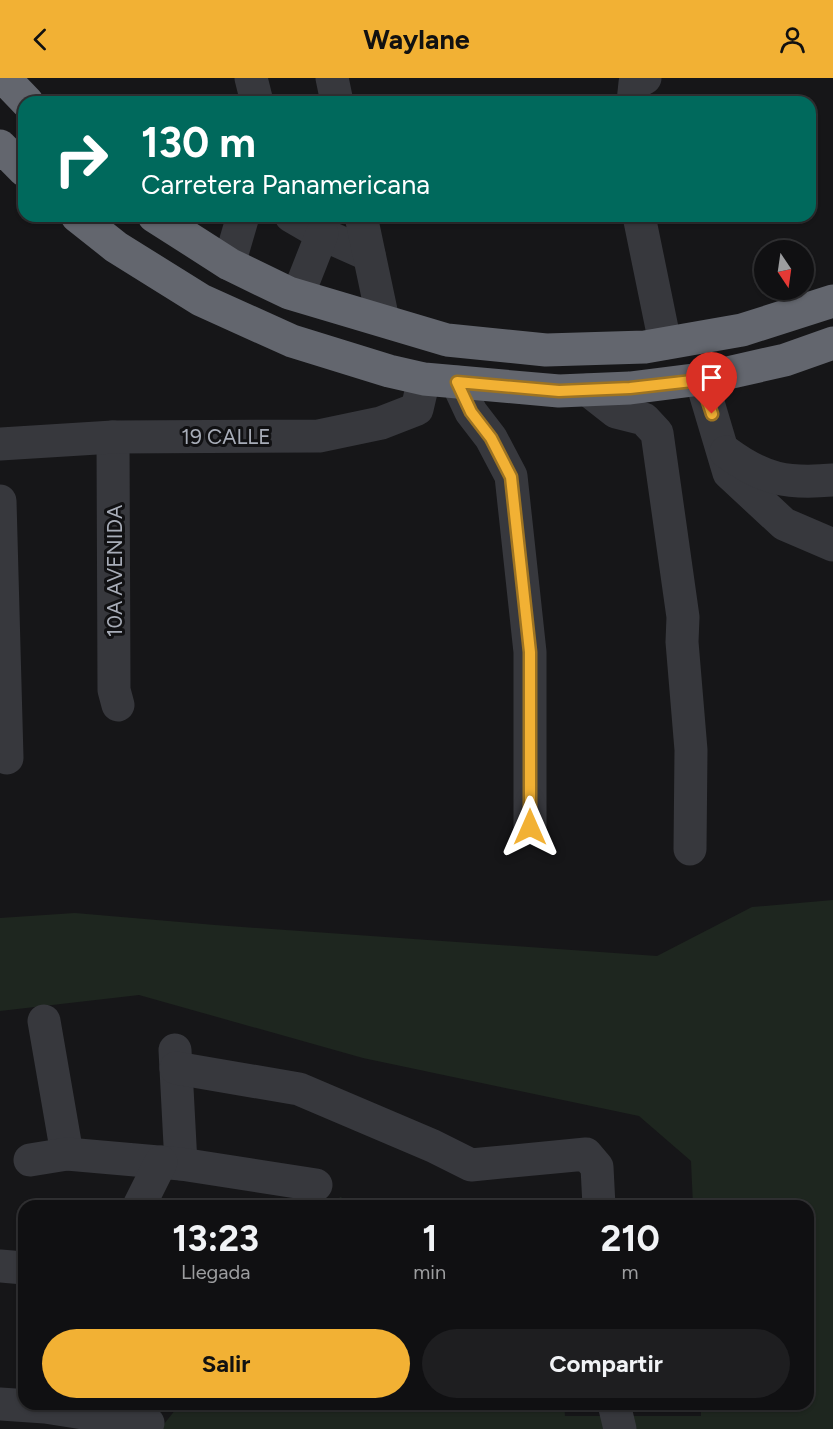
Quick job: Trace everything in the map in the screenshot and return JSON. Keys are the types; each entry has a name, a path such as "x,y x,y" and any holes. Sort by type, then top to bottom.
{"highway":[{"path":"4,78 21,96"},
{"path":"0,146 18,164"},
{"path":"85,222 116,247 201,300 292,341 424,379 559,391 630,388 701,380 785,360 833,343"},
{"path":"163,222 229,264 298,296 447,340 546,350 645,347 742,330 833,301"}],"street":[{"path":"251,78 256,96"},
{"path":"332,78 336,96"},
{"path":"634,96 635,84 645,78"},
{"path":"229,264 241,222"},
{"path":"301,222 369,255"},
{"path":"362,222 383,320"},
{"path":"640,222 665,343"},
{"path":"298,296 322,234"},
{"name":"19 CALLE","path":"0,444 113,437 319,436 381,423 417,409 424,379"},
{"path":"701,380 729,472 784,524 833,545"},
{"path":"457,382 471,412 491,438 511,477 530,652 530,827"},
{"path":"588,390 616,412 644,419 657,434 683,617 682,642 691,750 690,849"},
{"name":"10A AVENIDA","path":"113,437 114,690 118,705"},
{"path":"723,449 746,466 783,481 833,480"},
{"path":"0,501 7,758"},
{"path":"45,1021 67,1154"},
{"path":"143,1200 171,1163 176,1059 299,1089 433,1146 471,1165 586,1154 597,1167 599,1200"},
{"path":"30,1160 67,1154 171,1163 316,1185"},
{"path":"0,1266 18,1268"},
{"path":"0,1404 18,1408"},
{"path":"615,1410 620,1429"},
{"path":"43,1413 148,1423"}],"shaded area":[{"path":"833,900 833,1429 160,1429 175,1410 564,1410 565,1416 701,1416 701,1410 814,1410 814,1200 693,1200 691,1161 639,1116 363,1058 139,995 0,1011 0,918 75,913 657,956 752,907"}],"route":[{"path":"530,827 530,652 511,477 491,438 471,412 457,382 559,391 630,388 701,380 712,414"}]}
